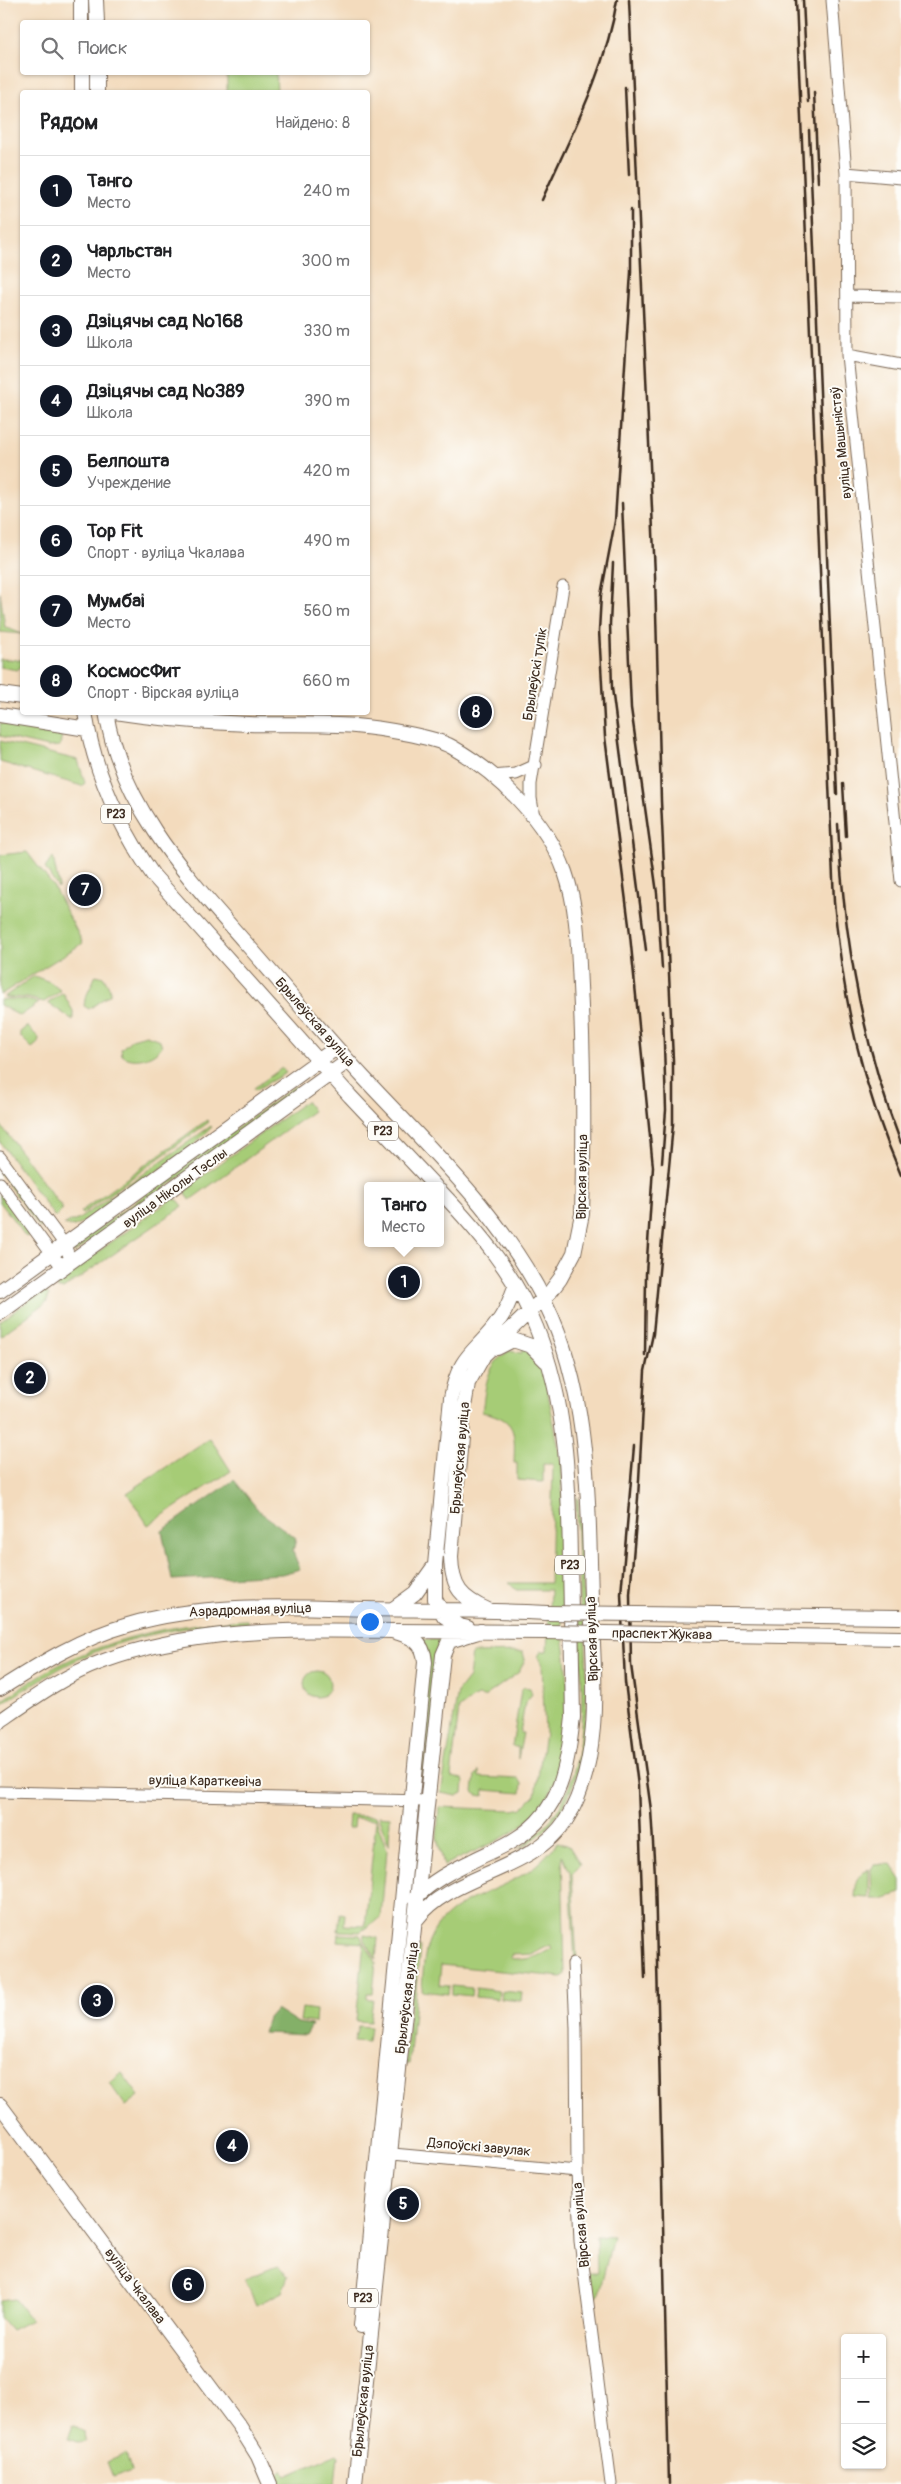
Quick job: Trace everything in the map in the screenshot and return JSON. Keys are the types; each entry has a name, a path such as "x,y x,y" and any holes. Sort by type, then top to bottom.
{"main road":[{"path":"81,0 81,20"},
{"path":"96,0 97,20"},
{"path":"82,75 82,90"},
{"path":"96,75 96,90"},
{"path":"0,694 20,697"},
{"path":"0,715 87,729"},
{"name":"Брылеўская вуліца","path":"85,715 87,729 106,790 131,842 164,890 315,1056 327,1079 344,1090 431,1182"},
{"name":"Брылеўская вуліца","path":"107,715 119,764 148,821 176,861 348,1062 492,1217 508,1238 543,1298 479,1362 468,1383 462,1413 451,1576 457,1588 474,1604 488,1610"},
{"name":"Вірская вуліца","path":"148,715 226,722 356,726 451,746 492,776 534,817 551,841 565,871 575,908 582,1029 583,1182 580,1231 565,1272 543,1298 572,1370 584,1455 594,1673 593,1727 588,1762 574,1805 565,1822 549,1838 514,1862 440,1898 426,1908 416,1920"},
{"path":"230,962 249,946"},
{"path":"315,1056 336,1048"},
{"name":"вуліца Ніколы Тэслы","path":"0,1291 301,1075 315,1056"},
{"name":"вуліца Ніколы Тэслы","path":"0,1313 327,1079 348,1062"},
{"name":"Р23","path":"444,1195 482,1238 515,1287 529,1312"},
{"name":"Брылеўская вуліца","path":"440,1610 435,1599 435,1565 451,1398 455,1379 468,1354 502,1317 515,1287"},
{"name":"Вірская вуліца","path":"400,1916 418,1895 438,1878 518,1838 543,1817 560,1788 569,1755 573,1718 568,1461 548,1364 536,1326 529,1312"},
{"path":"479,1362 500,1346 513,1340 531,1346 548,1364"},
{"path":"393,1609 415,1593 435,1565"},
{"name":"Аэрадромная вуліца","path":"0,1689 47,1659 86,1640 128,1625 170,1614 221,1609 488,1610"},
{"path":"440,1610 451,1621 481,1631"},
{"name":"праспект Жукава","path":"488,1610 547,1613 901,1617"},
{"name":"Аэрадромная вуліца","path":"0,1721 63,1680 100,1662 144,1648 185,1639 229,1634 294,1630 392,1631"},
{"name":"Брылеўская вуліца","path":"355,2484 383,2153 404,1865 424,1653 418,1642 409,1636 392,1631"},
{"name":"праспект Жукава","path":"392,1631 901,1638"},
{"name":"Брылеўская вуліца","path":"345,2484 383,2153 416,1920 437,1698 445,1646 453,1638 481,1631"},
{"path":"421,1864 429,1877 438,1878"},
{"path":"404,1865 418,1895 440,1898"},
{"name":"вуліца Чкалава","path":"0,2105 240,2427 267,2480"}],"street":[{"name":"вуліца Машыністаў","path":"832,0 846,173 847,355 899,842 901,881"},
{"path":"846,173 901,178"},
{"path":"847,296 901,297"},
{"path":"847,355 901,366"},
{"name":"Брылеўскі тупік","path":"534,817 531,791 563,587"},
{"path":"492,776 516,774 536,764"},
{"path":"0,1157 65,1245 69,1256 68,1264 58,1262 0,1183"},
{"name":"вуліца Караткевіча","path":"0,1792 427,1801"},
{"name":"Вірская вуліца","path":"573,1964 580,2241 611,2484"},
{"name":"Дэпоўскі завулак","path":"383,2153 577,2171"}],"green space":[{"path":"227,75 276,75 277,90 227,90"},
{"path":"0,593 5,627 20,634 0,632"},
{"path":"0,659 20,660 20,668 17,670 0,667"},
{"path":"0,723 57,730 62,733 60,746 48,747 0,736"},
{"path":"0,741 78,760 85,783 82,786 0,762"},
{"path":"27,852 53,886 83,943 0,995 0,855"},
{"path":"53,857 59,887 58,888 45,868"},
{"path":"96,975 104,977 110,989 110,994 89,1009 84,1006 85,999"},
{"path":"34,976 50,982 61,991 44,1002 28,998 4,997"},
{"path":"63,993 73,1011 73,1020 48,1003"},
{"path":"0,1000 28,1000 39,1003 20,1016 0,1005"},
{"path":"26,1027 39,1038 38,1043 32,1048 20,1036 20,1032"},
{"path":"146,1035 160,1040 162,1046 154,1054 138,1059 127,1058 122,1055 121,1049 132,1039"},
{"path":"282,1068 286,1073 255,1090 254,1088"},
{"path":"295,1086 299,1092 74,1253 73,1247"},
{"path":"306,1101 313,1111 190,1200 186,1193 189,1186"},
{"path":"207,1120 209,1122 82,1214 80,1212"},
{"path":"0,1124 62,1208 61,1212 55,1217 0,1142"},
{"path":"211,1126 192,1147 81,1224 74,1227 64,1225 70,1221 76,1221"},
{"path":"0,1161 45,1224 40,1228 0,1173"},
{"path":"0,1194 28,1233 28,1236 26,1237 0,1202"},
{"path":"172,1199 178,1200 183,1206 63,1289 58,1289 54,1283"},
{"path":"44,1289 49,1295 47,1302 0,1336 0,1322"},
{"path":"523,1347 542,1363 562,1465 562,1630 567,1675 567,1727 563,1753 556,1777 546,1799 533,1816 502,1838 444,1865 437,1838 439,1807 513,1810 522,1808 535,1795 545,1734 542,1665 538,1657 541,1651 547,1651 550,1590 516,1590 509,1583 550,1583 553,1464 543,1464 543,1482 517,1480 517,1463 514,1463 514,1435 512,1428 502,1419 482,1412 488,1377 495,1363 509,1351 522,1353"},
{"path":"210,1438 231,1471 148,1525 127,1493"},
{"path":"234,1480 260,1512 296,1538 293,1552 300,1569 282,1574 172,1580 162,1531"},
{"path":"576,1498 578,1498 585,1609 587,1673 585,1731 580,1760 572,1787 560,1812 542,1833 518,1849 536,1835 556,1813 569,1786 576,1764 582,1698"},
{"path":"247,1620 248,1623 174,1630 127,1641 81,1658 59,1669 0,1705 0,1702 51,1669 81,1655 127,1638 198,1624"},
{"path":"447,1639 423,1784 419,1783 418,1640"},
{"path":"523,1652 525,1660 519,1672 484,1697 477,1696 459,1708 451,1777 463,1779 463,1793 457,1796 441,1793 458,1691 469,1677 472,1653"},
{"path":"317,1671 326,1675 330,1684 326,1693 317,1697 308,1693 304,1684 308,1675"},
{"path":"524,1687 530,1688 532,1694 525,1703 520,1733 523,1733 518,1759 518,1747 512,1747 521,1690"},
{"path":"479,1771 479,1777 518,1779 522,1783 521,1793 484,1790 483,1796 477,1795 473,1792 475,1776"},
{"path":"349,1815 375,1816 387,1850 381,1917 360,1932 338,1931 340,1913 345,1914 344,1925 365,1926 376,1820 354,1818 353,1828 348,1828"},
{"path":"378,1816 390,1817 389,1845"},
{"path":"558,1842 569,1846 580,1864 572,1874 577,1963 575,1963 570,1872 562,1855 565,1975 561,1977 441,1965 439,1985 449,1986 448,1994 422,1991 427,1947 436,1927 446,1916 472,1899 527,1872 540,1862","holes":["550,1945 552,1948 532,1957 522,1959 510,1958 511,1955 533,1954"]},
{"path":"891,1864 901,1880 901,1893 882,1899 872,1899 871,1869 874,1865"},
{"path":"869,1869 869,1898 855,1897 856,1884 859,1877"},
{"path":"338,1934 360,1935 376,1962 373,1993 367,1993 367,1999 373,1999 370,2022 356,2021 364,1943 337,1941"},
{"path":"364,1935 378,1938 376,1959 364,1938"},
{"path":"416,1946 420,1947 409,2064 405,2064"},
{"path":"452,1986 472,1988 471,1996 452,1994"},
{"path":"476,1988 499,1991 498,1999 475,1997"},
{"path":"502,1991 522,1993 521,2001 501,1999"},
{"path":"302,2008 316,2010 315,2023 300,2021"},
{"path":"276,2009 298,2023 312,2025 306,2035 263,2033 268,2018"},
{"path":"358,2026 370,2027 368,2042 354,2041"},
{"path":"122,2073 139,2096 126,2106 109,2083"},
{"path":"596,2236 613,2237 599,2294 594,2298 591,2296 587,2273 597,2273"},
{"path":"277,2266 288,2276 282,2292 256,2305 245,2279"},
{"path":"15,2299 31,2320 11,2330 0,2317 0,2301"},
{"path":"73,2425 84,2431 85,2441 77,2442 68,2439"},
{"path":"126,2454 132,2471 113,2477 107,2462"},
{"path":"336,2454 338,2456 335,2484 277,2484 277,2476 283,2470 286,2476"}],"railway":[{"path":"542,200 576,127 596,77 605,52 617,0"},
{"path":"629,0 655,575 661,801 673,1060 673,1125 653,1334 645,1371 638,1498 630,1594 631,1665 651,1810 655,1875 669,2484"},
{"path":"796,0 834,902 843,974 856,1042 875,1107 901,1175"},
{"path":"803,0 808,102"},
{"path":"625,87 629,175"},
{"path":"814,92 818,182"},
{"path":"809,130 837,794"},
{"path":"631,210 631,272 615,521 601,595 599,631 605,737 629,925 653,1167 646,1274 645,1355"},
{"path":"622,503 631,708 657,893 662,968"},
{"path":"613,563 610,624 612,688 646,950"},
{"path":"843,784 846,836"},
{"path":"838,824 844,906 856,986 875,1065 901,1143"},
{"path":"662,1163 666,1110 663,1011"},
{"path":"634,1446 621,1594 625,1682 638,1786 645,1978"}],"place":[{"name":"КосмосФит","path":"476,712"},
{"name":"Мумбаі","path":"85,890"},
{"name":"Танго","path":"404,1282"},
{"name":"Чарльстан","path":"30,1378"},
{"name":"Дзіцячы сад №168","path":"97,2001"},
{"name":"Дзіцячы сад №389","path":"232,2146"},
{"name":"Белпошта","path":"403,2204"},
{"name":"Top Fit","path":"188,2285"}]}
